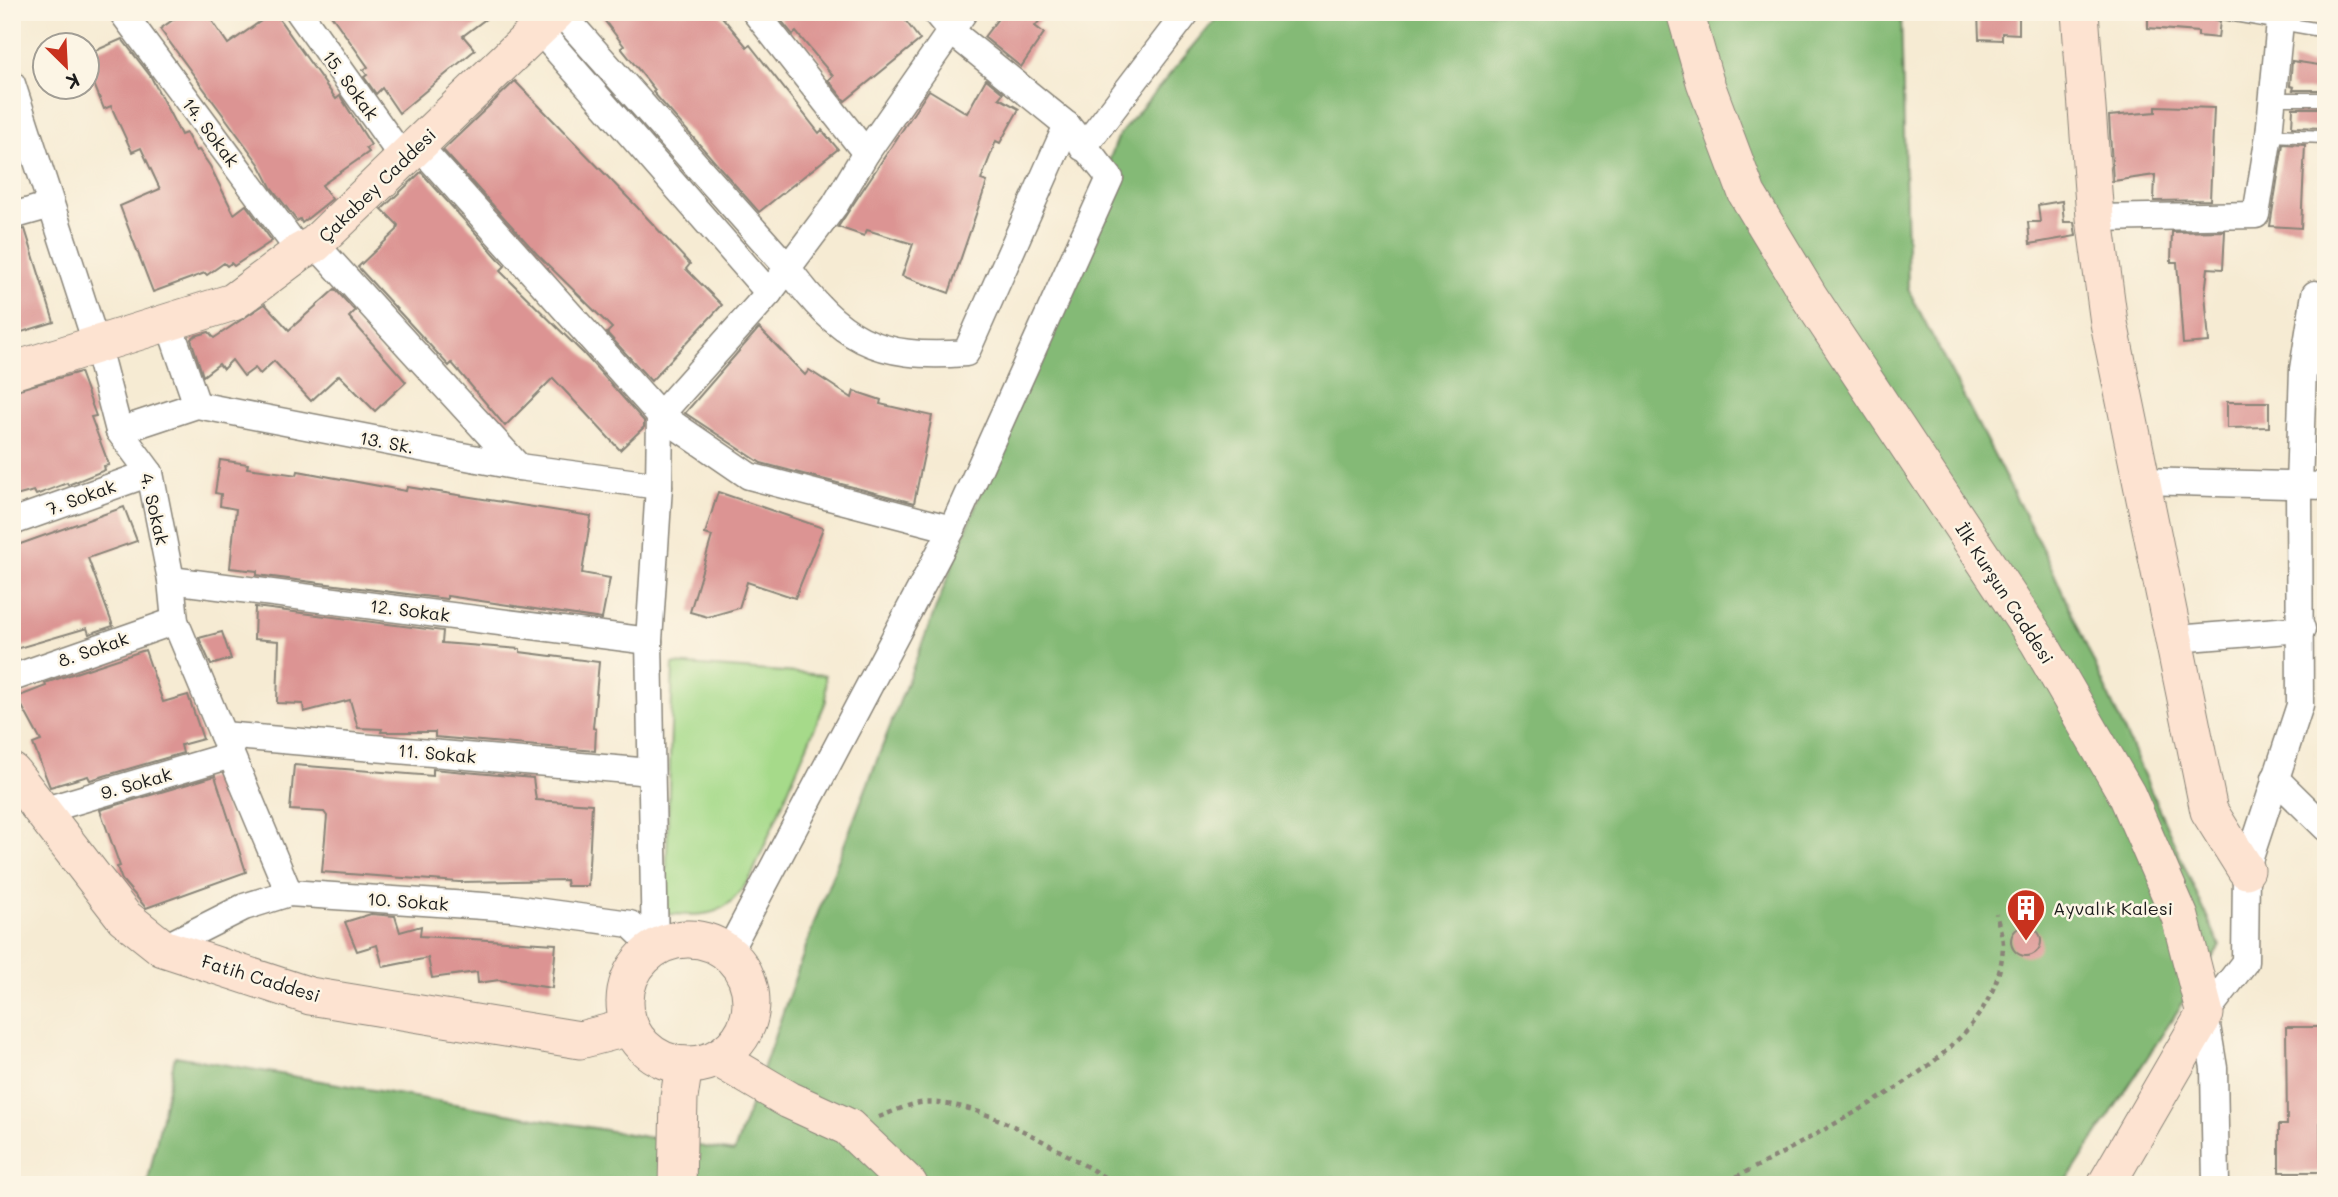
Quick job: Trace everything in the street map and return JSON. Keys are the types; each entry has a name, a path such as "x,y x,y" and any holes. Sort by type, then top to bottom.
{"street":[{"name":"14. Sokak","path":"122,12 308,248 519,467"},
{"name":"15. Sokak","path":"299,12 410,152 660,415 749,476 951,530"},
{"path":"755,12 866,153"},
{"path":"1083,148 1187,12"},
{"name":"İlk Kurşun Caddesi","path":"1685,12 1704,82 1748,194 1810,298 2038,641 2127,795 2180,917 2205,1014"},
{"path":"2080,12 2095,218 2109,323 2176,639 2183,692 2209,811 2246,870"},
{"name":"Çakabey Caddesi","path":"12,371 233,302 308,248 552,18"},
{"path":"552,18 787,267 817,307 862,342 926,356 966,353 1067,125"},
{"path":"552,18 769,293"},
{"path":"655,948 649,641 659,486 660,415 769,293 835,205 950,18 1067,125 1110,178 951,530 728,953"},
{"path":"2095,218 2256,215 2269,135 2280,19"},
{"name":"4. Sokak","path":"12,84 96,343 118,431 150,473 171,580 175,621 289,893"},
{"path":"12,216 51,205"},
{"path":"2106,1185 2205,1014 2245,962 2246,870 2300,705 2302,629 2299,485 2314,370 2320,295"},
{"path":"169,321 197,405"},
{"name":"13. Sk.","path":"118,431 197,405 519,467 659,486"},
{"name":"7. Sokak","path":"12,522 150,473"},
{"path":"2142,481 2326,486"},
{"name":"12. Sokak","path":"171,580 649,641"},
{"name":"8. Sokak","path":"12,678 175,621"},
{"path":"2176,639 2302,629"},
{"name":"11. Sokak","path":"227,745 651,772"},
{"name":"9. Sokak","path":"41,811 227,745"},
{"name":"Fatih Caddesi","path":"12,772 124,917 163,948 310,996 580,1040 630,1027"},
{"path":"2275,779 2326,828"},
{"name":"10. Sokak","path":"163,948 244,907 289,893 513,908 630,924 655,948"},
{"path":"692,939 712,943 728,953 742,968 750,988 751,1008 746,1028 734,1045 701,1061 667,1062 652,1054 630,1027 625,1010 631,975 655,948 673,941 692,939"},
{"path":"2205,1014 2214,1068 2216,1185"},
{"path":"701,1061 848,1126 909,1185"},
{"path":"677,1185 679,1098 701,1061"}],"lane":[{"path":"2217,12 2280,19 2326,31"},
{"path":"2273,99 2326,99"},
{"path":"2269,135 2326,137"}],"path":[{"path":"1718,1185 1788,1151 1884,1098 1949,1052 1972,1022 1997,980 2003,943 1996,914"},
{"path":"848,1126 920,1103 975,1109 1024,1132 1118,1185"},
{"path":"1278,1185 1329,1180 1364,1185"}],"green space":[{"path":"1222,12 1901,12 1908,289 2049,562 2220,946 2064,1185 147,1185 175,1056 734,1152 817,915 1119,135"},
{"path":"673,664 825,675 826,701 752,875 734,899 706,914 665,914"}],"building":[{"path":"184,12 206,12 228,44 274,12 336,99 340,96 371,145 366,148 369,152 322,185 332,199 302,223 300,219 297,221 271,187 259,164 160,29"},
{"path":"329,12 495,12 463,36 475,50 399,113 382,88 376,94 364,77 367,75 363,70 368,67"},
{"path":"598,12 718,12 747,47 750,45 819,133 822,130 838,149 759,212 653,92 655,90 621,48 624,46"},
{"path":"781,12 899,12 920,40 845,101 828,80 833,76 796,32 793,35 780,19 784,16"},
{"path":"1003,12 1047,12 1035,26 1044,33 1021,67 984,37"},
{"path":"1978,12 2019,12 2019,34 2002,33 2002,40 1979,39"},
{"path":"2148,12 2208,12 2212,19 2220,21 2218,38 2198,36 2198,32 2148,28"},
{"path":"122,39 151,77 181,135 186,133 196,151 199,150 210,166 234,214 246,205 272,241 234,266 224,263 207,275 205,273 153,292 120,206 160,189 141,148 132,152 111,106 104,109 101,102 102,48"},
{"path":"2292,61 2326,66 2326,90 2293,90 2294,87 2290,86"},
{"path":"986,79 1003,93 999,98 1019,109 1000,143 996,141 981,180 987,182 949,293 902,276 913,244 867,230 864,236 838,227 929,90 967,113"},
{"path":"515,81 690,264 686,269 722,305 651,381 607,333 612,328 537,254 443,150"},
{"path":"2156,106 2214,108 2210,200 2154,201 2155,175 2113,181 2109,116 2156,112"},
{"path":"2293,108 2326,108 2326,128 2292,127"},
{"path":"2283,144 2305,145 2301,228 2270,226"},
{"path":"421,172 505,266 500,271 584,354 644,421 644,427 620,450 553,378 505,426 452,363 449,366 358,267 397,230 398,225 382,209"},
{"path":"2062,201 2064,222 2074,222 2076,236 2030,244 2028,222 2040,222 2038,205"},
{"path":"25,229 54,322 12,335 12,231"},
{"path":"2225,231 2223,269 2208,268 2205,293 2209,342 2183,344 2177,262 2171,262 2172,232"},
{"path":"335,289 355,311 349,317 406,382 375,411 339,375 311,401 274,361 260,374 255,368 244,376 232,360 223,369 219,364 203,376 191,339 195,336 209,332 214,338 265,304 289,330"},
{"path":"759,328 805,375 809,370 852,398 854,391 881,400 880,404 932,416 914,503 761,463 685,413"},
{"path":"80,372 96,416 91,417 109,465 104,466 105,470 68,485 67,483 36,495 34,491 12,497 12,391"},
{"path":"2227,402 2269,402 2269,427 2227,428"},
{"path":"220,460 248,464 247,468 297,475 298,471 406,491 407,487 591,516 582,573 610,578 602,619 447,596 447,599 257,575 257,571 230,568 236,509 220,506 221,494 215,493"},
{"path":"718,492 823,528 795,598 747,582 739,608 708,617 690,612 712,536 705,534"},
{"path":"124,507 137,541 88,558 113,626 89,634 87,628 12,650 12,547"},
{"path":"255,607 443,631 442,643 520,649 520,652 599,662 593,728 596,729 595,751 435,737 435,732 381,732 382,729 358,728 350,700 304,712 303,704 277,703 279,641 254,639"},
{"path":"222,632 231,659 211,665 199,638"},
{"path":"145,650 163,702 188,695 203,739 181,745 183,753 90,780 88,776 50,787 33,744 41,741 17,697 46,686 45,683"},
{"path":"294,765 433,776 433,769 533,778 536,800 592,804 588,886 567,886 566,880 459,882 322,872 327,816 324,812 290,810"},
{"path":"215,776 246,872 146,908 122,880 117,867 120,866 100,810"},
{"path":"371,914 395,916 400,932 421,926 420,936 556,944 552,988 499,980 478,983 477,972 432,978 428,958 383,967 377,945 357,951 345,922"},
{"name":"Ayvalık Kalesi","path":"2026,926 2037,930 2041,941 2037,952 2026,956 2015,952 2011,941 2015,930"},
{"path":"2286,1027 2326,1027 2326,1109 2320,1109 2321,1172 2279,1172 2279,1125 2287,1125"}],"place":[{"name":"Ayvalık Kalesi","path":"2026,942"}]}
